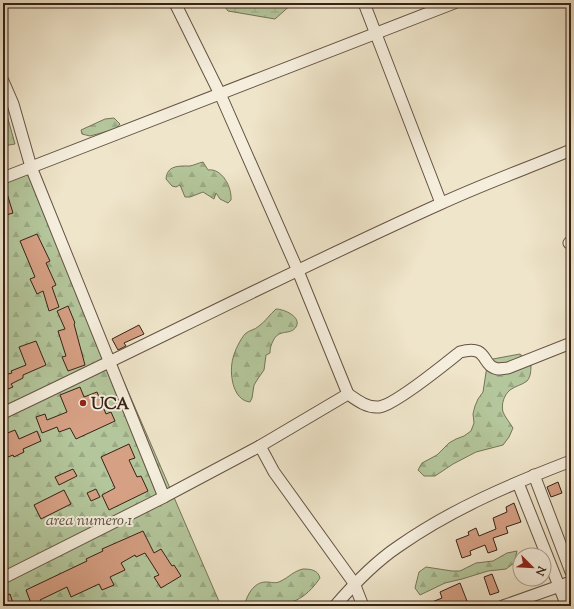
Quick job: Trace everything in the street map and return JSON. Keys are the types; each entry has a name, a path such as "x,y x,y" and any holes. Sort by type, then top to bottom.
{"street":[{"path":"175,3 220,94 298,271 348,394 367,406 380,407 393,402 460,352 472,349 479,352 490,365 497,369 508,368 571,343"},
{"path":"364,3 440,203"},
{"path":"3,178 454,3"},
{"path":"3,81 13,104 31,167 164,497"},
{"path":"3,412 110,363 440,203 571,150"},
{"path":"3,578 164,497 260,446 348,394"},
{"path":"260,446 274,472 354,583 363,606"},
{"path":"334,606 354,583 398,546 450,514 534,475 571,461"},
{"path":"534,475 571,572"},
{"path":"518,483 567,606"},
{"path":"503,606 571,582"}],"green space":[{"path":"222,3 293,3 275,19 228,11"},
{"path":"3,101 15,144 3,146"},
{"path":"114,118 120,124 116,129 90,136 82,134 81,130 105,119"},
{"path":"203,162 208,170 218,172 225,179 231,195 231,200 228,203 220,199 216,193 214,199 203,192 190,197 185,197 180,185 176,187 172,186 166,179 169,171 174,167 190,166"},
{"name":"area numero 1","path":"31,167 221,606 3,606 3,178"},
{"path":"276,309 283,310 291,314 297,320 296,327 294,330 281,333 275,337 271,345 270,353 266,355 264,370 254,385 250,402 239,396 233,384 231,370 234,355 236,348 245,334 261,324"},
{"path":"520,354 531,364 530,373 527,381 514,387 506,394 502,406 503,412 513,428 503,445 476,452 453,464 435,476 424,476 418,470 422,463 437,455 449,443 471,431 474,423 473,414 475,406 483,392 487,366 493,359"},
{"path":"512,552 512,564 506,569 488,571 445,583 420,595 415,588 419,572 426,567 460,571 476,563 493,561 507,553"},
{"path":"303,569 314,570 318,573 320,578 304,595 287,604 244,606 251,590 258,584 266,582 279,582"}],"building":[{"path":"3,187 5,187 13,213 3,216"},
{"path":"37,234 50,261 46,263 56,285 52,287 59,307 49,311 43,291 37,294 30,279 35,277 20,241"},
{"path":"68,306 75,323 74,324 85,365 68,371 62,357 66,356 58,331 65,329 57,311"},
{"path":"139,325 144,334 124,343 126,346 118,350 112,339"},
{"path":"36,341 46,365 23,375 23,378 11,384 13,387 3,391 3,364 4,363 8,374 12,373 11,371 26,365 19,347"},
{"path":"80,387 84,397 97,392 106,414 111,412 115,421 76,439 70,428 59,432 57,427 42,433 36,417 45,414 47,420 67,412 60,395"},
{"path":"15,430 19,439 37,431 41,441 23,449 24,452 14,457 13,455 3,459 3,439 6,438 5,434"},
{"path":"129,444 135,458 129,460 137,477 141,476 148,491 109,510 102,495 115,488 101,457"},
{"path":"73,469 77,476 59,485 55,477"},
{"path":"558,482 562,493 551,497 547,487"},
{"path":"96,489 100,497 91,501 87,493"},
{"path":"64,490 71,504 41,519 34,505"},
{"path":"514,503 521,522 506,527 508,533 493,538 497,550 488,553 485,545 470,551 471,555 462,558 456,540 469,535 468,532 476,528 479,536 496,529 493,518 507,512 506,507"},
{"path":"143,531 154,553 161,549 172,566 174,565 181,576 161,588 154,577 159,575 145,553 136,557 135,555 121,563 125,570 110,577 114,585 102,590 99,584 71,597 67,587 40,600 43,606 32,606 26,590 87,561 86,559 103,551 102,549"},
{"path":"492,574 499,592 490,595 484,577"},
{"path":"460,583 467,601 453,606 422,606 442,598 440,592"},
{"path":"10,594 14,606 3,606 3,597"}],"place":[{"name":"UCA","path":"83,403"}]}
